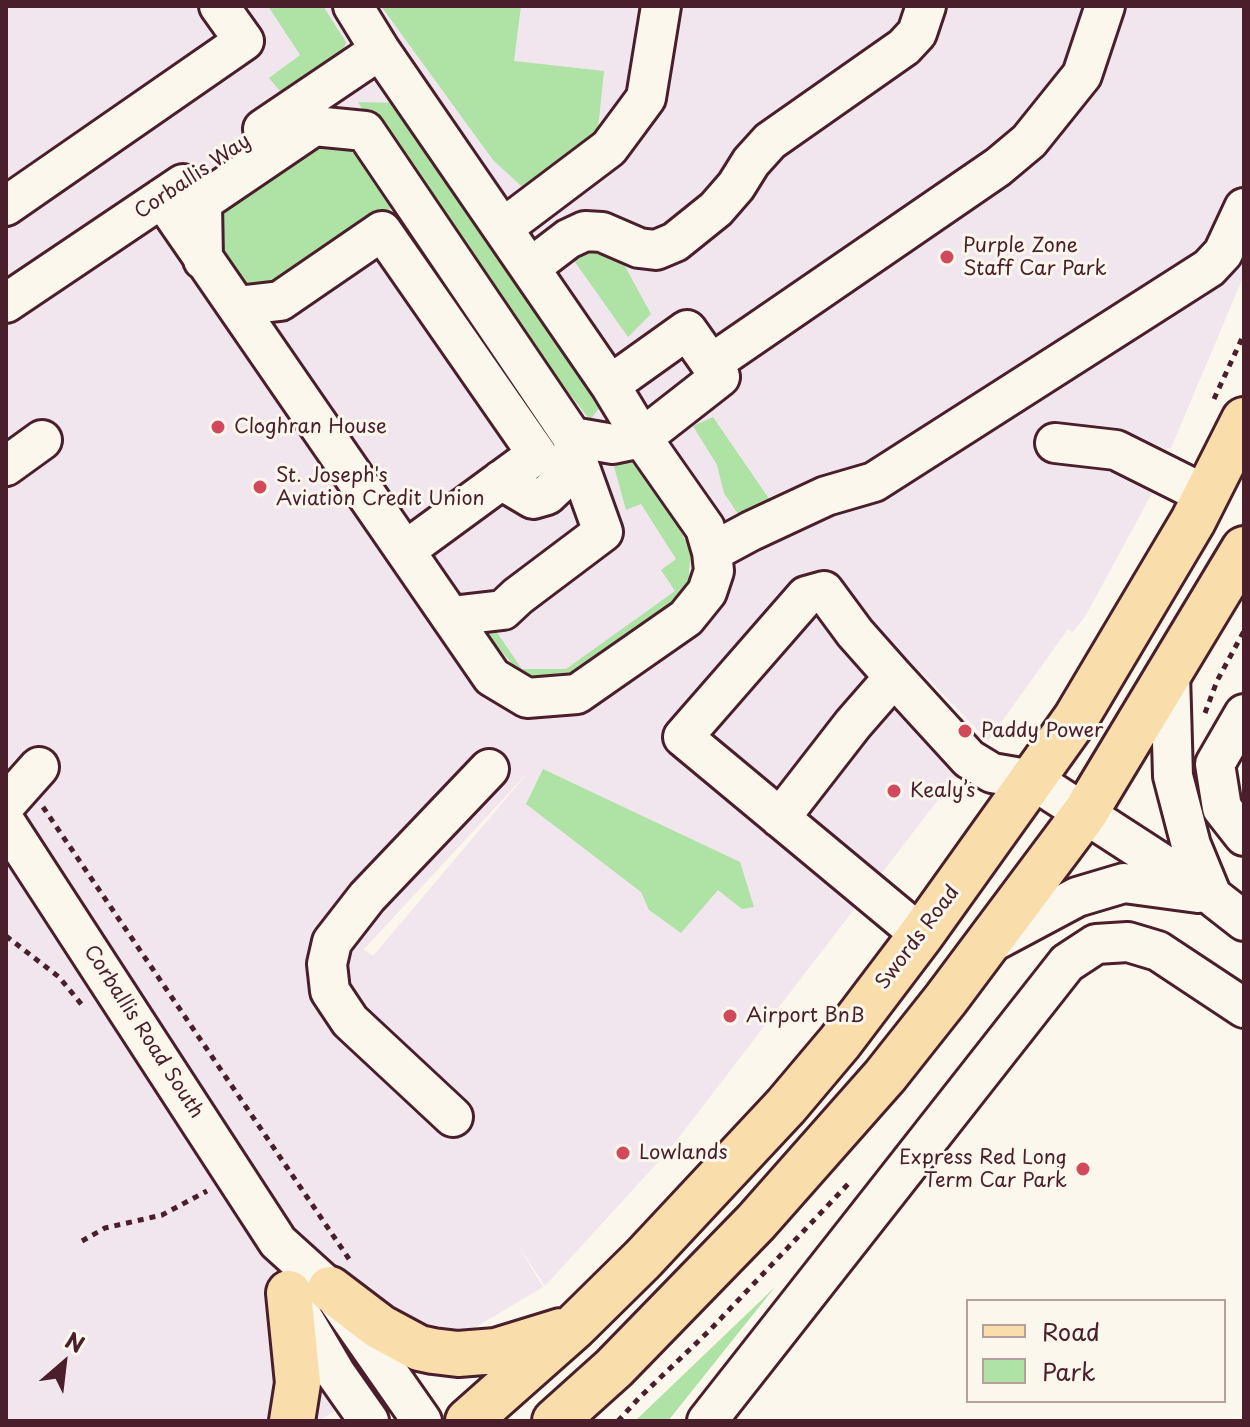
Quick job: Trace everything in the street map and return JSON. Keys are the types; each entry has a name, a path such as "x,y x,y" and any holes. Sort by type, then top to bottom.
{"main road":[{"name":"Swords Road","path":"468,1421 574,1327 643,1259 786,1106 840,1042 921,935 1076,718 1135,622 1206,495 1226,415"},
{"path":"555,1421 614,1368 684,1297 885,1076 1085,813 1244,549"},
{"path":"292,1421 323,1280 380,1327 419,1348 458,1354 496,1351 574,1327"},
{"path":"589,1421 614,1368"}],"street":[{"path":"6,206 244,41 219,6"},
{"path":"162,198 492,677 527,698 577,694 686,618 707,592 714,571 705,528 353,6"},
{"path":"503,228 609,148 646,98 661,6"},
{"path":"530,268 568,239 585,231 602,232 639,248 656,250 675,242 716,209 770,141 904,47 917,33 926,6"},
{"path":"573,446 613,444 642,438 716,370 998,167 1029,141 1082,75 1105,6"},
{"name":"Corballis Way","path":"17,306 162,198 380,50"},
{"path":"203,260 202,202 314,126 365,131 573,446 603,532 503,610 451,616"},
{"path":"712,552 826,496 874,482 1209,268 1223,253 1244,208"},
{"path":"237,306 280,301 382,231 537,454 406,550"},
{"path":"610,385 687,330 716,370"},
{"path":"6,466 42,440"},
{"path":"1055,443 1116,450 1206,495"},
{"path":"501,480 533,499 547,495 566,477 573,446"},
{"path":"921,935 683,737 806,596 824,591 855,633 969,759 992,773 1033,780 1212,896 1244,921"},
{"path":"1170,674 1173,776 1191,845 1212,896"},
{"path":"780,818 894,677"},
{"path":"1244,714 1215,764 1222,808 1244,836"},
{"path":"453,1117 350,1021 330,991 327,964 332,942 367,897 489,769"},
{"name":"Corballis Road South","path":"6,823 278,1242 323,1280 422,1421"},
{"path":"987,945 1077,897 1124,883 1212,896"},
{"path":"707,1421 1067,963 1096,944 1128,942 1158,951 1244,1008"},
{"name":"Corballis Road South","path":"323,1280 336,1374 369,1421"}],"path":[{"path":"1226,415 1244,334"},
{"path":"24,784 105,902 323,1280"},
{"path":"6,936 59,977 84,1007"},
{"path":"82,1241 105,1228 162,1215 211,1189"}],"shaded area":[{"path":"6,6 1244,6 1244,275 1171,448 1166,448 1170,460 1086,615 1073,632 1068,629 988,741 920,670 939,695 984,740 670,1149 545,1286 516,1242 543,1287 318,1421 6,1421","holes":["531,769 373,956 364,949"]}],"green space":[{"path":"268,6 323,6 346,42 341,59 286,98 269,78 300,55"},
{"path":"381,6 521,6 514,61 604,71 597,138 530,194 493,160"},
{"path":"358,102 398,103 606,399 590,420 565,388 539,373 436,226"},
{"path":"316,132 362,135 405,199 278,286 260,290 247,284 209,232 209,214"},
{"path":"589,241 615,248 651,314 628,337 568,252"},
{"path":"713,417 774,506 744,523 724,493 717,465 693,426"},
{"path":"610,452 631,459 650,478 691,550 689,571 692,588 677,609 576,675 544,683 520,673 480,626 489,621 522,669 566,669 675,591 661,570 676,559 641,504 626,510"},
{"path":"543,769 740,862 754,907 742,909 718,890 681,933 649,910 641,892 526,804"},
{"path":"775,1287 668,1421 635,1421"}],"place":[{"name":"Purple Zone Staff Car Park","path":"947,257"},
{"name":"Cloghran House","path":"218,427"},
{"name":"St. Joseph's Aviation Credit Union","path":"260,487"},
{"name":"Paddy Power","path":"965,731"},
{"name":"Kealy’s","path":"894,791"},
{"name":"Airport BnB","path":"730,1016"},
{"name":"Lowlands","path":"623,1153"},
{"name":"Express Red Long Term Car Park","path":"1083,1169"}]}
